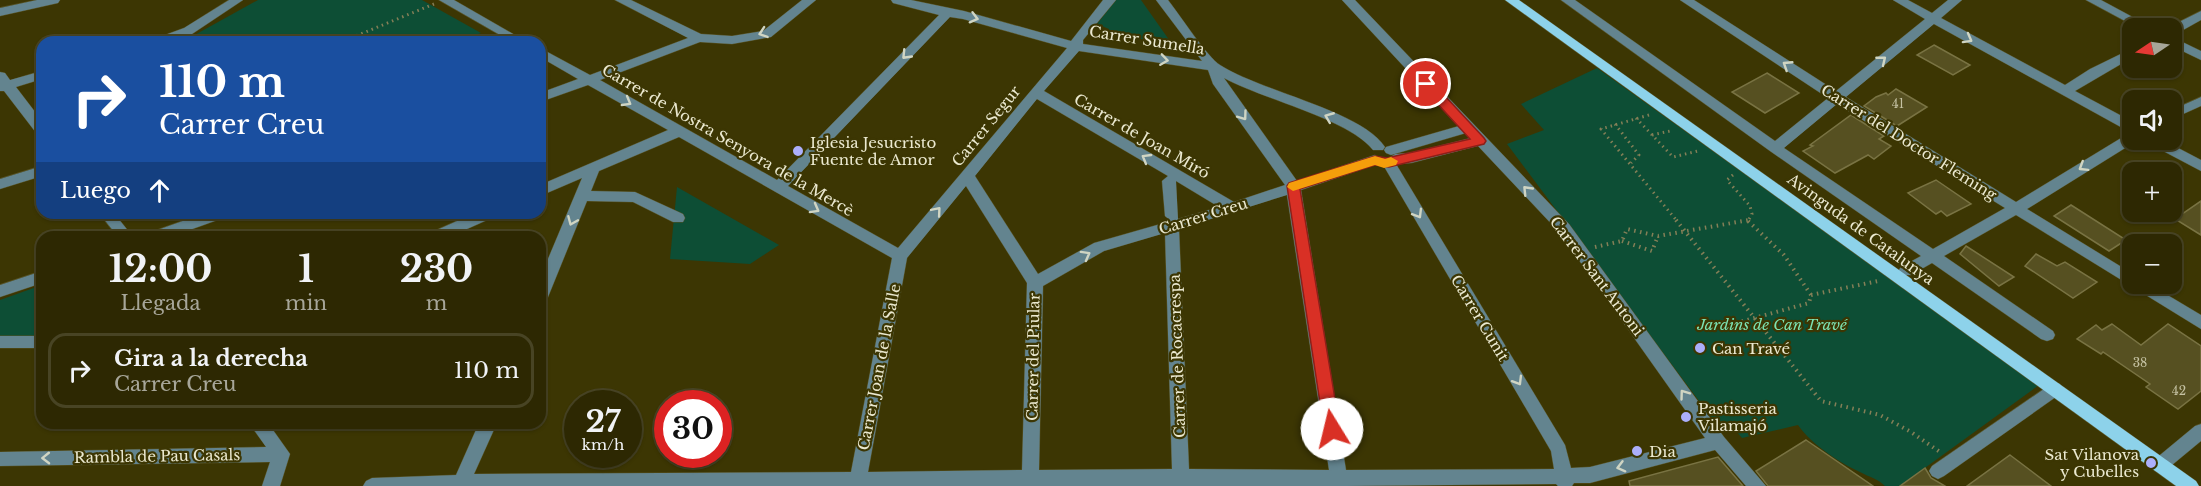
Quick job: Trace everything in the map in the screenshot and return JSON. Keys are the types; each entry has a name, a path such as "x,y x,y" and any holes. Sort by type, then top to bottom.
{"main road":[{"name":"Avinguda de Catalunya","path":"1511,0 2054,389 2164,462 2201,482"},
{"name":"Avinguda de Catalunya","path":"1523,0 1906,271 2164,462 2190,486"}],"street":[{"path":"0,12 54,0"},
{"path":"174,36 188,31 237,0"},
{"path":"621,0 699,38 732,40 767,34 810,0"},
{"name":"Carrer Sumella","path":"897,0 964,15 1090,50 1213,67 1238,80 1347,124 1371,138 1385,156"},
{"name":"Carrer Segur","path":"900,256 1065,56 1077,46 1077,39 1110,0"},
{"path":"1162,0 1213,67 1218,81 1293,186 1340,482"},
{"name":"Carrer Sant Antoni","path":"1348,0 1479,141 1564,228 1718,442 1757,486"},
{"name":"Avinguda de Catalunya","path":"1567,0 1775,148 2048,335"},
{"name":"Carrer del Doctor Fleming","path":"1686,0 1836,97 2122,274"},
{"path":"1899,0 2122,122"},
{"path":"1775,148 1956,0"},
{"path":"2092,0 2127,18"},
{"path":"440,2 509,36"},
{"path":"777,188 947,13"},
{"path":"2182,25 2201,15"},
{"path":"546,96 699,38"},
{"path":"2182,46 2201,56"},
{"name":"Carrer de Nostra Senyora de la Mercè","path":"546,55 900,256"},
{"path":"2065,92 2122,57"},
{"path":"36,76 3,83 36,124"},
{"name":"Carrer de Joan Miró","path":"1035,92 1233,208"},
{"path":"2182,111 2201,101"},
{"name":"Carrer Creu","path":"1035,283 1100,247 1172,221 1233,208 1467,128"},
{"path":"546,187 679,131"},
{"name":"Carrer Creu","path":"1385,156 1411,158 1479,141"},
{"path":"1906,271 2122,143"},
{"path":"2171,150 2201,166"},
{"name":"Carrer Cunit","path":"1385,156 1559,450 1564,481"},
{"path":"546,283 594,167"},
{"path":"0,184 36,173"},
{"name":"Carrer del Piular","path":"967,175 1035,283 1030,482"},
{"name":"Carrer de Rocacrespa","path":"1169,180 1181,481"},
{"path":"582,196 635,197 678,218"},
{"path":"111,219 121,231"},
{"path":"171,231 204,219"},
{"path":"448,231 476,219"},
{"name":"Carrer Joan de la Salle","path":"858,479 900,256"},
{"path":"0,291 36,278"},
{"path":"2154,294 2201,323"},
{"path":"0,342 36,342"},
{"path":"1941,463 2054,389"},
{"path":"262,429 281,454 271,486"},
{"path":"461,484 485,429"},
{"path":"2164,462 2201,431"},
{"path":"372,486 858,479 1030,482 1564,481 1718,442"},
{"name":"Rambla de Pau Casals","path":"0,459 281,454"}],"path":[{"path":"356,36 440,2"},
{"path":"1652,114 1601,129 1631,163 1821,401 1833,405 1856,407 1883,416 1912,431 1941,463"},
{"path":"1636,118 1673,157 1702,150 1692,143"},
{"path":"1615,124 1639,155 1631,163"},
{"path":"1652,135 1674,130 1667,124"},
{"path":"1726,168 1734,174 1726,180 1750,206 1752,214 1748,221"},
{"path":"1622,241 1627,229 1658,236 1748,221"},
{"path":"1736,323 1809,303 1812,295 1803,278 1772,242 1748,221"},
{"path":"1587,249 1622,241 1652,251 1658,236"},
{"path":"1812,295 1879,281"}],"green space":[{"path":"258,0 422,0 481,33 473,36 193,36"},
{"path":"1116,0 1141,0 1172,44 1110,34 1109,29 1097,24"},
{"name":"Jardins de Can Travé","path":"1597,68 2039,385 1900,486 1885,486 1855,470 1819,447 1798,425 1742,438 1729,423 1714,421 1507,144 1544,130 1521,104"},
{"path":"677,187 779,245 750,264 670,259"},
{"path":"36,287 36,342 0,342 0,300"}],"building":[{"path":"1934,45 1970,65 1953,75 1917,55"},
{"path":"1767,73 1799,93 1765,113 1732,92"},
{"path":"1896,89 1927,107 1897,126 1864,106 1876,97 1886,93 1888,95"},
{"path":"1851,115 1884,136 1879,139 1891,146 1874,159 1868,155 1835,173 1803,151 1813,146 1810,145"},
{"path":"1936,180 1971,204 1947,216 1941,211 1936,214 1908,193"},
{"path":"2201,201 2201,235 2180,222 2182,222 2182,214"},
{"path":"2071,205 2122,237 2122,243 2109,251 2054,216"},
{"path":"1966,246 2014,277 1999,286 1960,254"},
{"path":"2036,254 2057,266 2065,262 2097,282 2073,298 2025,266"},
{"path":"2112,324 2141,345 2168,324 2201,346 2201,391 2178,409 2146,387 2150,384 2103,352 2101,354 2077,339 2096,325 2102,330"},
{"path":"1806,440 1873,486 1768,486 1756,471"},
{"path":"2010,455 2051,486 1967,486"},
{"path":"1718,457 1743,486 1630,486 1629,481"},
{"path":"1925,468 1931,478 1945,486 1900,486"}],"slow traffic":[{"path":"1293,187 1360,167 1375,160 1379,163 1391,161"}],"place":[{"name":"Iglesia Jesucristo Fuente de Amor","path":"798,151"},
{"name":"Can Travé","path":"1700,348"},
{"name":"Pastisseria Vilamajó","path":"1686,417"},
{"name":"Dia","path":"1637,451"},
{"name":"Sat Vilanova y Cubelles","path":"2151,463"}],"route":[{"path":"1332,429 1293,186 1360,167 1375,160 1379,163 1389,163 1395,159 1411,158 1479,141 1426,84"}]}
